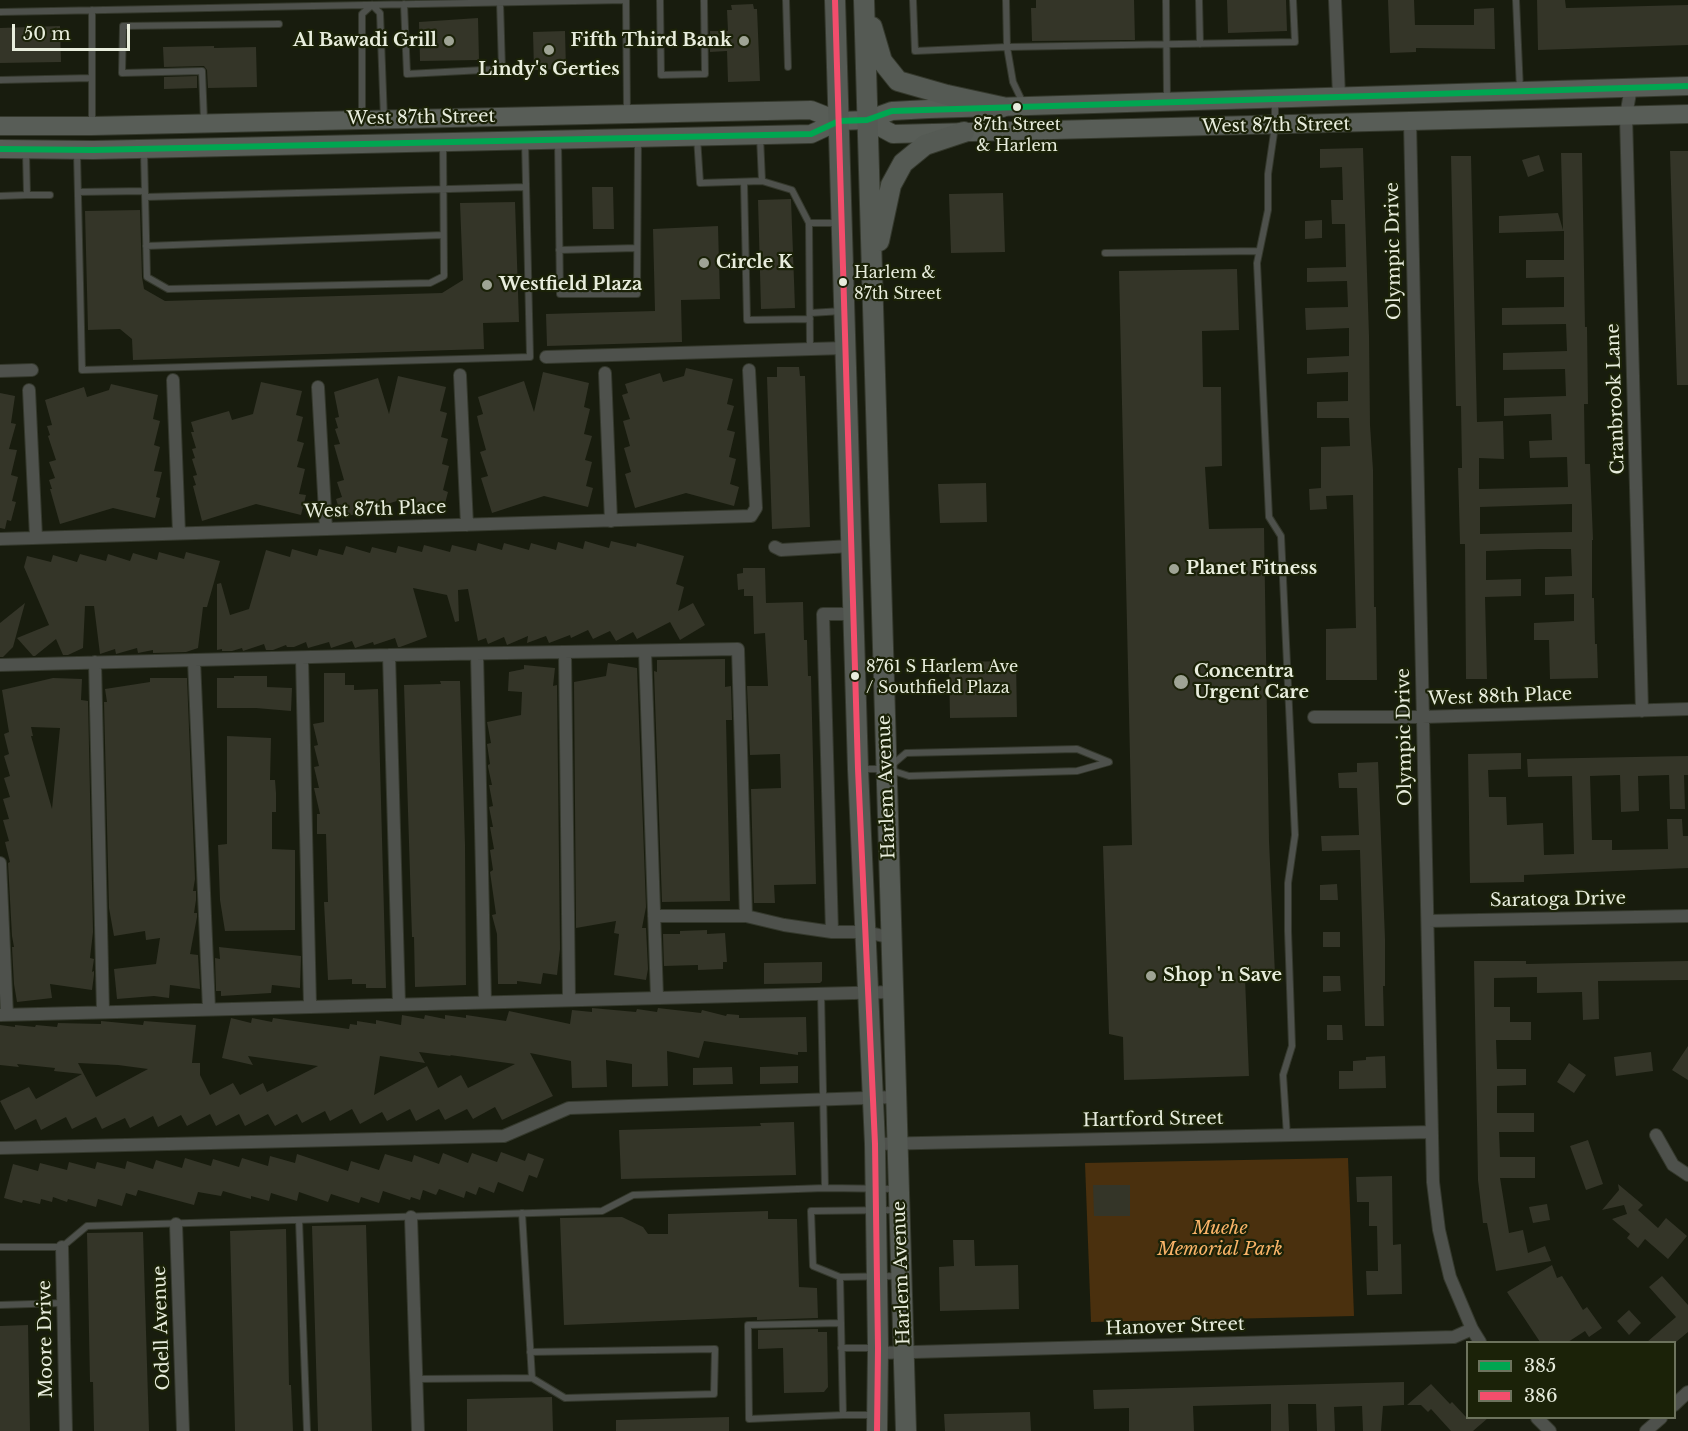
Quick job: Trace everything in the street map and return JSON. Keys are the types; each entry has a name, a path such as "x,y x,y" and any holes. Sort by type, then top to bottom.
{"main road":[{"name":"Harlem Avenue","path":"835,0 858,769 869,991 876,1210 902,1276 906,1431"},
{"name":"Harlem Avenue","path":"864,0 900,1210 877,1277 877,1423"},
{"path":"864,0 882,61 898,81 1002,107"},
{"name":"West 87th Street","path":"0,149 144,149 811,134 839,121 867,120 892,111 1688,86"},
{"name":"West 87th Street","path":"0,126 92,126 811,110 839,121"},
{"name":"West 87th Street","path":"867,120 893,134 1688,114"},
{"path":"872,282 891,185 903,163 925,145 964,132"}],"street":[{"path":"1335,0 1339,96"},
{"name":"Cranbrook Lane","path":"1631,87 1626,116 1642,711"},
{"name":"Olympic Drive","path":"1410,122 1433,1182 1438,1230 1450,1277 1479,1341"},
{"path":"546,357 845,348"},
{"path":"0,371 32,370"},
{"name":"West 87th Place","path":"0,539 751,516 756,508 749,370"},
{"path":"605,373 611,521"},
{"path":"460,375 467,525"},
{"path":"173,381 179,533"},
{"path":"318,387 326,529"},
{"path":"29,390 36,537"},
{"path":"775,547 781,550 851,546"},
{"path":"832,932 823,614 853,614"},
{"path":"0,665 738,649 746,916"},
{"path":"645,651 657,997"},
{"path":"566,652 569,1000"},
{"path":"477,654 485,1002"},
{"path":"389,655 399,1004"},
{"path":"302,658 310,1006"},
{"path":"194,660 209,1009"},
{"path":"95,662 103,1012"},
{"name":"West 88th Place","path":"1314,717 1422,717 1688,710"},
{"path":"0,863 4,1015 892,992"},
{"path":"654,916 746,916 784,925 832,932 866,932 892,938"},
{"name":"Saratoga Drive","path":"1428,921 1688,916"},
{"path":"0,1148 504,1136 569,1108 896,1097"},
{"name":"Hartford Street","path":"875,1144 1432,1132"},
{"path":"1656,1135 1673,1166 1688,1175"},
{"path":"411,1217 418,1431"},
{"name":"Odell Avenue","path":"176,1224 183,1431"},
{"name":"Moore Drive","path":"62,1247 66,1431"},
{"name":"Hanover Street","path":"878,1351 904,1353 1454,1337 1472,1329"},
{"path":"1676,1403 1688,1392"},
{"path":"1538,1419 1550,1431"},
{"path":"1646,1431 1660,1419"}],"lane":[{"path":"0,12 626,0 627,115"},
{"path":"660,0 661,75 705,74 704,0"},
{"path":"786,0 788,67"},
{"path":"912,0 915,51 1007,47 1295,42 1293,0"},
{"path":"1006,0 1007,47 1013,82 1025,106"},
{"path":"1166,0 1167,101"},
{"path":"1199,0 1200,44"},
{"path":"1516,0 1520,90"},
{"path":"404,4 408,74 502,69 500,2"},
{"path":"372,5 380,13 384,119"},
{"path":"362,120 362,14 372,5"},
{"path":"92,10 92,126"},
{"path":"204,123 202,71 122,73 123,26 279,24"},
{"path":"0,80 92,78"},
{"path":"1275,98 1275,126 1268,174 1268,210 1257,263 1269,517 1281,536 1295,835 1288,883 1292,1046 1283,1075 1287,1136"},
{"path":"760,135 762,181"},
{"path":"697,137 700,183 762,181 792,190 809,223 810,349"},
{"path":"558,140 560,294 637,294 638,139"},
{"path":"77,150 82,370 530,357 525,141"},
{"path":"144,149 147,277 168,289 430,283 444,276 443,142"},
{"path":"26,149 27,195"},
{"path":"744,182 747,320 810,316 844,311"},
{"path":"78,192 145,194 526,187"},
{"path":"0,196 50,195"},
{"path":"809,223 842,223"},
{"path":"146,246 443,235"},
{"path":"559,250 637,248"},
{"path":"1105,253 1259,250"},
{"path":"858,769 887,769 909,776 1077,771 1109,762 1077,749 906,753 887,769"},
{"path":"821,993 825,1188"},
{"path":"0,1247 62,1247 87,1226 602,1211 633,1195 825,1188 899,1189"},
{"path":"900,1210 811,1211 813,1266 840,1277 902,1276"},
{"path":"522,1214 532,1378"},
{"path":"299,1220 307,1431"},
{"path":"840,1277 843,1415"},
{"path":"0,1305 63,1303"},
{"path":"841,1323 748,1325 749,1419 843,1415 877,1423"},
{"path":"842,1348 878,1351"},
{"path":"417,1379 532,1378 565,1398 714,1394 716,1349 530,1352"}],"green space":[{"name":"Muehe Memorial Park","path":"1348,1158 1354,1316 1091,1322 1085,1163"}],"building":[{"path":"1036,0 1134,0 1135,40 1032,41 1031,8 1036,8"},
{"path":"1227,0 1286,0 1287,31 1228,33"},
{"path":"1388,0 1414,0 1415,25 1474,25 1474,9 1494,8 1495,49 1416,48 1416,52 1390,53"},
{"path":"1537,0 1565,0 1566,8 1688,5 1688,45 1538,50"},
{"name":"Fifth Third Bank","path":"753,4 754,9 757,9 760,81 728,82 727,51 710,52 710,31 728,31 727,10 732,10 731,5"},
{"name":"Al Bawadi Grill","path":"478,18 479,60 420,61 419,22"},
{"path":"60,26 61,62 0,63 0,28"},
{"name":"Lindy's Gerties","path":"565,31 566,69 534,70 533,32"},
{"path":"214,46 214,48 256,47 257,87 208,88 207,70 204,66 164,67 163,47"},
{"path":"197,76 197,88 164,89 164,77"},
{"path":"1363,148 1377,680 1326,680 1326,629 1356,628 1353,495 1326,496 1327,509 1310,510 1309,489 1321,488 1321,447 1350,446 1349,418 1317,418 1317,402 1348,401 1348,372 1307,374 1307,358 1349,356 1349,328 1306,330 1305,308 1348,307 1347,281 1307,282 1307,268 1346,267 1345,224 1332,224 1331,200 1343,200 1342,167 1320,168 1320,149"},
{"path":"1670,151 1688,151 1688,385 1677,385"},
{"path":"1561,153 1582,153 1588,404 1584,404 1585,464 1590,464 1593,540 1592,598 1594,598 1598,678 1550,679 1549,640 1534,640 1534,623 1574,621 1574,594 1545,595 1545,577 1572,576 1571,549 1539,549 1486,551 1486,580 1521,579 1521,596 1485,597 1487,679 1466,679 1465,544 1460,544 1458,468 1462,468 1461,406 1456,406 1451,156 1471,156 1477,422 1503,421 1504,459 1479,458 1479,489 1568,487 1567,457 1530,458 1529,441 1552,440 1551,414 1504,416 1504,398 1566,396 1565,369 1503,370 1503,353 1567,351 1566,324 1502,325 1502,308 1564,307 1564,277 1526,278 1526,260 1564,260 1564,231 1499,233 1499,216 1558,213 1563,230","holes":["1572,504 1572,532 1480,534 1480,507"]},
{"path":"1539,155 1544,171 1528,177 1522,160"},
{"path":"592,187 613,187 614,229 593,229"},
{"path":"1003,193 1005,252 951,253 949,194"},
{"path":"791,199 795,308 761,309 758,200"},
{"name":"Westfield Plaza","path":"515,202 519,322 483,323 484,349 133,360 132,339 120,329 88,330 85,211 140,210 144,289 165,301 442,293 463,280 460,203"},
{"path":"1322,220 1322,238 1305,239 1305,221"},
{"path":"718,226 720,299 681,300 682,342 547,346 546,314 655,311 653,229"},
{"path":"1237,269 1239,330 1202,331 1203,387 1221,387 1222,466 1205,467 1209,529 1264,528 1269,841 1275,975 1245,978 1249,1076 1124,1080 1123,1037 1109,1034 1103,846 1132,845 1119,271"},
{"path":"777,367 799,367 800,376 805,376 810,527 772,529 767,377 777,377"},
{"path":"686,368 733,379 727,404 734,406 727,430 735,432 729,457 736,459 730,484 739,487 734,506 686,493 635,508 625,474 631,472 624,448 630,446 623,421 630,419 622,395 628,393 625,384 660,373 663,382 684,376"},
{"path":"543,372 589,383 584,407 590,409 584,434 592,436 585,460 592,462 586,486 593,488 588,507 544,496 492,513 481,478 488,476 480,452 486,450 477,416 483,414 478,397 524,381 534,412"},
{"path":"398,376 446,387 440,411 447,413 441,437 448,439 442,464 449,466 443,490 448,492 443,511 400,500 342,518 336,499 342,497 337,482 344,480 334,445 340,444 335,429 338,428 335,418 339,417 334,392 378,378 389,414"},
{"path":"261,382 302,391 296,415 303,417 297,441 304,443 297,467 305,469 299,494 306,495 301,515 256,504 202,521 193,486 196,485 193,476 197,475 192,459 195,458 192,449 196,448 191,432 194,432 191,422 229,411 232,420 253,414"},
{"path":"111,384 158,395 153,419 160,421 154,445 160,447 154,471 162,472 156,497 160,498 155,518 113,508 60,524 50,489 52,489 49,480 55,478 49,462 56,460 48,436 50,435 47,426 52,425 45,400 84,387 87,397 109,390"},
{"path":"0,393 15,396 11,423 16,424 9,449 17,450 11,475 18,477 12,501 16,502 11,521 7,520 5,529 0,528"},
{"path":"986,483 987,522 940,523 938,484"},
{"path":"585,541 609,548 611,541 636,547 637,543 684,556 676,584 684,587 678,611 693,603 705,625 680,640 670,622 637,639 633,632 616,641 610,631 593,639 588,630 571,638 570,635 549,643 546,636 527,643 528,636 507,645 504,637 488,644 486,638 478,641 468,589 458,590 459,621 455,622 447,595 413,588 427,637 400,647 395,638 355,648 352,641 331,648 329,642 308,648 306,642 294,647 286,645 273,650 266,650 264,644 243,651 242,648 232,651 217,650 217,584 221,583 230,615 249,609 266,550 290,557 292,549 317,556 319,549 343,555 346,546 370,553 372,547 396,553 398,546 422,552 424,545 450,552 452,545 476,551 478,543 502,550 504,543 529,550 531,543 556,550 558,542 583,549"},
{"path":"159,552 184,559 186,552 220,561 207,607 203,607 198,648 186,652 153,653 153,650 138,653 137,648 116,654 115,649 100,654 94,606 85,606 83,648 68,655 63,655 56,639 33,656 17,638 49,625 24,567 27,556 51,562 53,555 77,562 80,554 106,561 108,554 130,561 133,553 157,560"},
{"path":"743,568 765,568 766,603 803,602 804,640 807,640 808,676 811,676 816,884 774,885 775,903 754,903 751,789 781,788 780,754 750,755 747,686 768,686 765,633 754,634 753,596 744,596 744,589 738,590 737,574 743,573"},
{"path":"25,603 13,647 3,657 0,657 0,623"},
{"path":"725,659 725,687 731,686 732,720 726,720 730,901 662,902 654,671 657,672 657,660"},
{"path":"1016,661 1017,717 950,718 949,662"},
{"path":"608,663 637,668 646,907 642,928 646,928 648,969 646,980 614,975 619,934 614,933 616,921 576,928 574,682 606,676"},
{"path":"524,665 555,668 553,686 557,685 560,949 557,975 543,973 541,984 517,981 517,984 498,984 497,934 492,915 496,914 490,872 493,870 490,850 494,849 490,827 493,827 489,807 493,806 489,785 492,785 487,744 491,743 487,722 521,715 522,692 508,691 509,672 524,669"},
{"path":"324,673 345,673 345,685 354,685 354,690 378,689 386,988 366,988 366,984 352,984 352,979 328,980 324,902 328,902 326,834 317,834 317,814 320,814 314,788 319,788 314,767 319,766 314,746 318,745 313,724 324,722"},
{"path":"234,676 267,676 267,687 292,688 291,711 217,708 217,678 234,678"},
{"path":"53,678 82,679 81,700 88,701 93,932 90,958 94,959 92,990 50,984 52,998 17,1002 12,947 14,947 8,863 10,862 5,842 9,841 3,820 9,819 3,799 10,797 4,778 10,776 4,756 9,754 4,734 9,732 2,690","holes":["31,727 60,728 52,809 31,736 33,736"]},
{"path":"150,678 187,678 195,879 193,891 196,891 194,913 197,913 190,954 198,955 200,989 170,985 169,998 154,996 117,999 114,969 156,964 160,938 146,940 145,931 114,936 109,908 105,689 150,682"},
{"path":"440,681 460,681 466,985 415,987 404,685 441,684"},
{"path":"227,736 271,738 270,780 275,780 276,793 276,812 272,812 272,849 295,850 295,930 225,931 220,900 218,845 227,844"},
{"path":"1521,753 1521,769 1488,770 1489,797 1506,797 1507,825 1543,823 1544,855 1574,854 1572,776 1528,777 1527,759 1688,756 1688,775 1684,775 1685,809 1670,809 1669,775 1638,776 1639,811 1621,812 1620,775 1590,776 1592,840 1612,840 1612,850 1668,849 1667,819 1682,819 1683,836 1688,836 1688,868 1524,875 1524,882 1470,883 1468,754"},
{"path":"1378,762 1385,939 1384,1026 1365,1026 1360,850 1322,851 1321,836 1359,835 1357,788 1339,788 1338,773 1357,772 1357,763"},
{"path":"1337,884 1338,900 1320,900 1320,885"},
{"path":"707,930 707,934 725,933 727,962 723,962 723,969 698,970 698,965 664,966 663,934"},
{"path":"1323,932 1340,932 1340,947 1323,947"},
{"path":"219,947 301,956 300,988 272,985 271,993 221,996 221,991 216,991 215,958 220,959"},
{"path":"1474,961 1526,961 1526,964 1688,961 1688,980 1598,981 1599,1019 1583,1020 1582,992 1537,993 1537,977 1494,978 1494,1007 1510,1007 1510,1022 1531,1022 1531,1040 1496,1040 1497,1069 1526,1069 1526,1085 1497,1086 1497,1113 1534,1113 1534,1132 1499,1132 1500,1157 1535,1157 1535,1178 1500,1178 1509,1233 1523,1230 1528,1253 1545,1246 1551,1261 1496,1271 1487,1223 1483,1223 1478,1180"},
{"path":"822,962 822,981 820,983 764,984 764,963"},
{"path":"1323,976 1340,976 1341,991 1323,992"},
{"path":"592,1008 657,1012 658,1008 701,1013 702,1010 726,1016 727,1014 739,1015 739,1018 806,1017 807,1052 798,1052 798,1055 704,1041 699,1058 667,1051 668,1086 632,1087 632,1064 606,1060 607,1087 572,1088 571,1061 530,1053 553,1096 502,1120 495,1107 473,1119 467,1109 445,1120 439,1109 416,1121 410,1109 387,1121 382,1112 360,1124 352,1109 330,1121 325,1111 302,1123 297,1114 275,1126 268,1114 245,1126 239,1114 216,1126 210,1114 187,1126 181,1115 158,1127 153,1116 130,1128 125,1118 102,1129 96,1117 72,1129 66,1117 41,1130 36,1119 15,1130 0,1101 29,1087 36,1099 82,1074 54,1071 55,1068 17,1064 19,1067 0,1065 0,1025 57,1027 58,1023 101,1024 101,1021 143,1025 144,1021 196,1025 192,1063 200,1063 200,1075 210,1095 233,1083 240,1095 263,1083 267,1092 318,1066 248,1056 253,1065 222,1058 231,1018 251,1023 252,1018 272,1022 273,1018 349,1029 350,1024 357,1025 357,1021 376,1024 376,1020 401,1025 402,1015 424,1019 425,1015 445,1019 445,1015 466,1018 466,1015 506,1021 509,1011 570,1024 572,1010 592,1012","holes":["419,1052 450,1055 515,1064 468,1088 461,1075 438,1088 427,1066 374,1095 380,1056 425,1063","78,1063 118,1065 148,1069 96,1097"]},
{"path":"1327,1025 1342,1025 1343,1040 1327,1040"},
{"path":"1688,1046 1688,1080 1672,1070"},
{"path":"1651,1052 1653,1071 1616,1076 1614,1057"},
{"path":"1385,1056 1386,1088 1339,1089 1339,1071 1353,1071 1353,1061 1366,1060 1366,1057"},
{"path":"1569,1063 1586,1075 1574,1093 1557,1082"},
{"path":"798,1066 798,1083 760,1084 760,1067"},
{"path":"732,1067 733,1084 693,1085 693,1068"},
{"path":"794,1122 796,1175 621,1179 619,1130 761,1126 760,1123"},
{"path":"1588,1140 1603,1184 1586,1190 1570,1146"},
{"path":"501,1152 525,1161 528,1153 544,1159 537,1178 529,1175 523,1192 498,1182 494,1193 479,1187 476,1195 466,1191 464,1198 439,1189 436,1195 423,1190 420,1200 411,1197 410,1200 383,1191 379,1203 361,1197 359,1203 331,1194 328,1202 299,1192 297,1201 271,1193 269,1201 251,1196 251,1199 223,1191 221,1196 198,1192 194,1205 138,1190 136,1196 126,1193 122,1206 98,1199 96,1207 53,1197 52,1202 41,1199 40,1204 23,1200 22,1203 4,1198 13,1164 38,1171 40,1163 67,1170 69,1162 95,1169 97,1162 125,1169 127,1161 153,1169 156,1160 182,1168 185,1158 211,1166 213,1159 239,1167 242,1158 268,1166 270,1156 295,1163 297,1154 348,1171 351,1161 379,1170 385,1154 412,1162 414,1155 439,1164 443,1153 468,1163 472,1153 497,1162"},
{"path":"1392,1176 1393,1245 1401,1244 1402,1294 1367,1295 1366,1271 1378,1271 1377,1226 1369,1226 1369,1202 1357,1202 1356,1177"},
{"path":"1618,1184 1643,1205 1638,1210 1658,1228 1666,1218 1687,1236 1668,1259 1645,1239 1638,1248 1627,1238 1630,1234 1612,1219 1627,1214 1624,1205 1602,1210 1619,1190"},
{"path":"1093,1185 1130,1185 1130,1216 1094,1216"},
{"path":"1547,1204 1550,1220 1533,1223 1529,1207"},
{"path":"768,1211 768,1219 797,1219 799,1287 817,1288 818,1318 757,1320 757,1317 564,1325 560,1218 622,1217 643,1227 648,1234 668,1234 668,1214"},
{"path":"366,1225 372,1431 318,1431 312,1226"},
{"path":"286,1229 289,1385 291,1385 293,1431 235,1431 230,1231"},
{"path":"143,1232 149,1431 94,1431 93,1382 90,1382 87,1233"},
{"path":"953,1240 974,1240 975,1266 1018,1265 1019,1309 940,1311 939,1267 954,1266"},
{"path":"1552,1265 1557,1278 1562,1276 1583,1310 1587,1307 1602,1328 1589,1337 1585,1331 1570,1341 1539,1341 1507,1292"},
{"path":"1662,1276 1688,1305 1688,1332 1676,1342 1648,1341 1676,1317 1649,1287"},
{"path":"1629,1310 1641,1323 1629,1335 1617,1321"},
{"path":"28,1325 30,1431 0,1431 0,1326"},
{"path":"818,1329 818,1332 827,1332 828,1387 824,1392 784,1393 783,1348 758,1349 758,1330"},
{"path":"1404,1382 1404,1405 1383,1406 1381,1431 1363,1431 1362,1406 1334,1407 1335,1431 1317,1431 1316,1404 1288,1404 1289,1431 1271,1431 1271,1404 1193,1406 1194,1431 1129,1431 1129,1408 1094,1409 1093,1390"},
{"path":"1431,1384 1450,1404 1452,1402 1466,1419 1487,1419 1473,1431 1451,1431 1431,1409 1428,1412 1421,1405 1407,1405"},
{"path":"552,1397 553,1431 467,1431 467,1399"},
{"path":"1030,1412 1031,1431 945,1431 944,1414"},
{"path":"729,1417 729,1431 616,1431 616,1420"}],"transit line":[{"name":"386","path":"835,0 858,769 875,1144 877,1431"},
{"name":"385","path":"0,149 93,150 811,134 839,121 867,120 892,111 1688,86"}],"place":[{"name":"Al Bawadi Grill","path":"449,41"},
{"name":"Fifth Third Bank","path":"744,41"},
{"name":"Lindy's Gerties","path":"549,50"},
{"name":"87th Street & Harlem","path":"1017,107"},
{"name":"Circle K","path":"704,263"},
{"name":"Harlem & 87th Street","path":"843,282"},
{"name":"Westfield Plaza","path":"487,285"},
{"name":"Planet Fitness","path":"1174,569"},
{"name":"8761 S Harlem Ave / Southfield Plaza","path":"855,676"},
{"name":"Concentra Urgent Care","path":"1181,682"},
{"name":"Shop 'n Save","path":"1151,976"}]}
